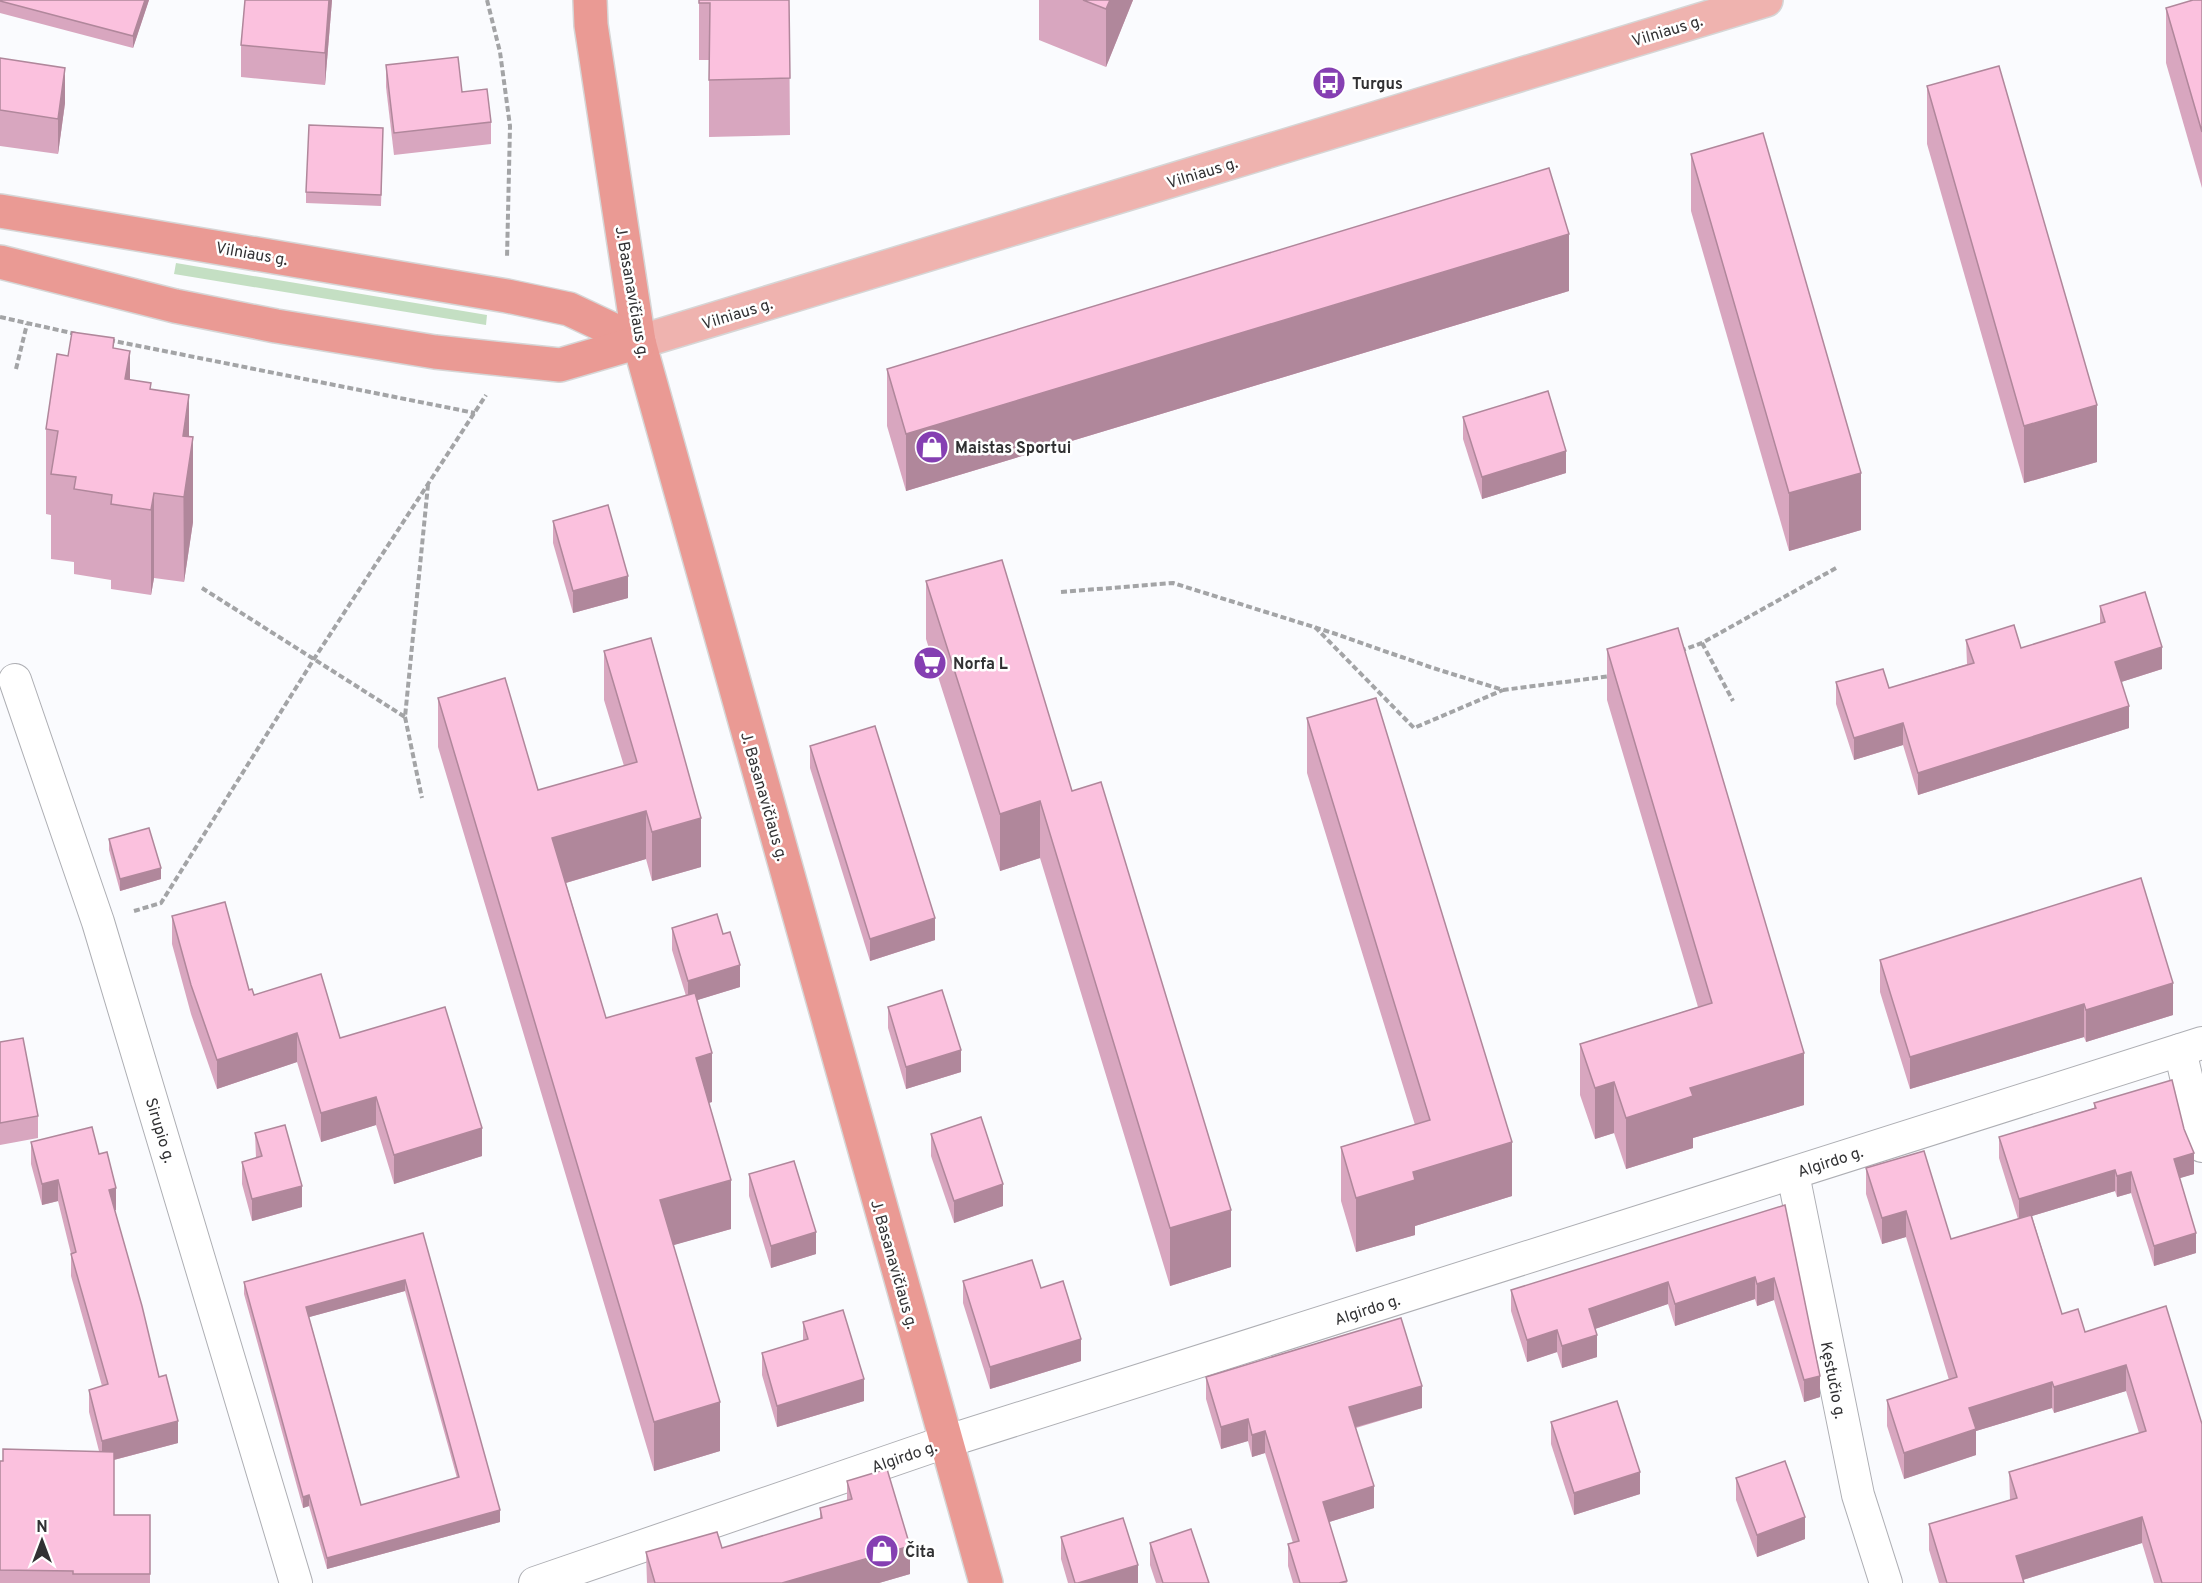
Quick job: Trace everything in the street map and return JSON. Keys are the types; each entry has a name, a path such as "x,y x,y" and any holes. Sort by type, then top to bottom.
{"highway":[{"name":"J. Basanavičiaus g.","path":"590,0 593,37 639,342 986,1583"},
{"name":"Vilniaus g.","path":"0,211 507,296 569,309 639,342"},
{"name":"Vilniaus g.","path":"0,262 186,308 310,332 494,360 560,365 639,342"}],"main road":[{"name":"Vilniaus g.","path":"639,342 1766,0"}],"street":[{"name":"Sirupio g.","path":"15,680 98,922 296,1583"},
{"name":"Algirdo g.","path":"535,1583 945,1442 2191,1047"},
{"path":"2191,1047 2202,1146"},
{"name":"Kęstučio g.","path":"1792,1174 1858,1495 1886,1583"}],"path":[{"path":"487,0 500,52 510,126 507,296"},
{"path":"0,318 84,335"},
{"path":"16,369 27,324"},
{"path":"107,340 476,413"},
{"path":"98,922 160,903 314,659 476,413 485,398 494,360"},
{"path":"422,798 405,717 428,484"},
{"path":"1670,654 1702,643 1836,568"},
{"path":"1060,592 1173,583 1503,690"},
{"path":"202,588 405,717"},
{"path":"1314,627 1414,728 1503,690 1606,678 1617,674"},
{"path":"1702,643 1733,701"}],"green space":[{"path":"176,263 487,315 486,325 174,274"}],"building":[{"path":"0,0 145,0 133,36"},
{"path":"245,0 329,0 325,53 241,45"},
{"path":"699,0 789,0 790,78 709,80 710,3 699,3"},
{"path":"1083,0 1110,0 1106,9"},
{"path":"2193,0 2202,0 2202,132 2166,8"},
{"path":"458,57 462,92 487,89 491,122 394,133 386,65"},
{"path":"0,58 65,68 58,119 0,110"},
{"path":"1999,66 2097,405 2024,426 1927,86"},
{"path":"309,125 383,128 381,195 306,192"},
{"path":"1763,133 1861,473 1789,493 1691,154"},
{"path":"1549,168 1569,234 906,434 887,369"},
{"path":"72,332 114,338 113,348 130,351 125,379 151,383 150,389 189,395 183,436 193,437 184,497 154,493 151,510 111,504 112,495 74,489 76,477 51,474 58,431 46,429 57,354 68,356"},
{"path":"1548,391 1566,451 1482,477 1463,417"},
{"path":"608,505 628,576 573,591 553,521"},
{"path":"1002,560 1072,791 1101,782 1231,1210 1170,1228 1040,801 1000,814 926,581"},
{"path":"2145,592 2162,647 2115,662 2129,706 1918,773 1903,723 1854,738 1836,682 1883,669 1889,688 1974,663 1966,640 2014,625 2021,648 2105,622 2100,606"},
{"path":"1678,628 1804,1053 1690,1088 1693,1096 1626,1118 1614,1082 1595,1088 1580,1044 1712,1003 1607,649"},
{"path":"651,638 701,818 652,832 646,811 552,838 606,1018 695,993 712,1053 696,1058 731,1180 660,1200 720,1402 654,1422 438,698 505,678 538,790 637,762 604,651"},
{"path":"1376,698 1512,1142 1413,1172 1415,1180 1356,1198 1341,1147 1430,1120 1307,718"},
{"path":"875,726 935,918 870,939 810,746"},
{"path":"149,828 161,868 120,879 109,839"},
{"path":"2141,878 2173,983 2086,1010 2084,1004 1910,1057 1880,960"},
{"path":"225,902 249,990 252,989 254,995 321,974 340,1038 445,1007 482,1128 394,1155 376,1097 321,1113 297,1033 217,1060 191,985 172,916"},
{"path":"717,914 723,934 730,932 740,965 688,981 672,928"},
{"path":"942,990 961,1050 906,1067 888,1007"},
{"path":"23,1038 38,1116 0,1123 0,1042"},
{"path":"2172,1080 2184,1129 2194,1153 2174,1159 2196,1233 2154,1246 2131,1172 2117,1176 2115,1170 2019,1199 1999,1137 2096,1108 2094,1103"},
{"path":"981,1117 1003,1184 954,1201 931,1134"},
{"path":"285,1125 302,1186 252,1199 242,1162 262,1156 255,1133"},
{"path":"92,1127 99,1154 107,1152 116,1188 109,1190 142,1306 159,1377 166,1375 178,1421 102,1441 89,1390 108,1384 71,1254 76,1252 58,1180 42,1184 31,1142"},
{"path":"1924,1151 1951,1239 2031,1215 2062,1314 2078,1309 2085,1332 2166,1306 2202,1424 2202,1583 2162,1583 2142,1517 2016,1556 2024,1583 1947,1583 1929,1524 2017,1498 2009,1472 2146,1431 2126,1365 2054,1387 2052,1382 1969,1408 1976,1429 1904,1453 1887,1400 1957,1377 1906,1211 1882,1218 1866,1168"},
{"path":"794,1161 816,1232 771,1246 749,1174"},
{"path":"1785,1205 1820,1376 1804,1380 1774,1278 1757,1284 1755,1277 1675,1304 1668,1282 1589,1309 1597,1335 1562,1346 1557,1330 1527,1340 1511,1290"},
{"path":"423,1233 500,1510 327,1558 309,1495 303,1497 244,1282","holes":["405,1280 459,1477 361,1505 306,1307"]},
{"path":"1032,1260 1041,1288 1063,1281 1081,1339 990,1367 963,1281"},
{"path":"843,1310 864,1379 777,1406 762,1353 808,1339 803,1322"},
{"path":"1401,1318 1422,1386 1349,1407 1374,1486 1323,1502 1347,1581 1300,1583 1288,1544 1299,1541 1265,1431 1252,1435 1248,1419 1221,1427 1206,1377"},
{"path":"1617,1401 1640,1472 1574,1493 1551,1422"},
{"path":"3,1449 114,1452 114,1515 150,1515 150,1574 73,1574 73,1571 0,1570 0,1461 3,1461"},
{"path":"1785,1461 1805,1517 1757,1535 1736,1478"},
{"path":"887,1469 910,1546 782,1583 655,1583 646,1552 717,1532 722,1548 822,1518 820,1508 852,1499 847,1481"},
{"path":"1123,1518 1138,1565 1075,1583 1061,1537"},
{"path":"1191,1529 1209,1583 1163,1583 1150,1543"}],"place":[{"name":"Turgus","path":"1329,83"},
{"name":"Maistas Sportui","path":"932,447"},
{"name":"Norfa L","path":"930,663"},
{"name":"Čita","path":"882,1551"}]}
